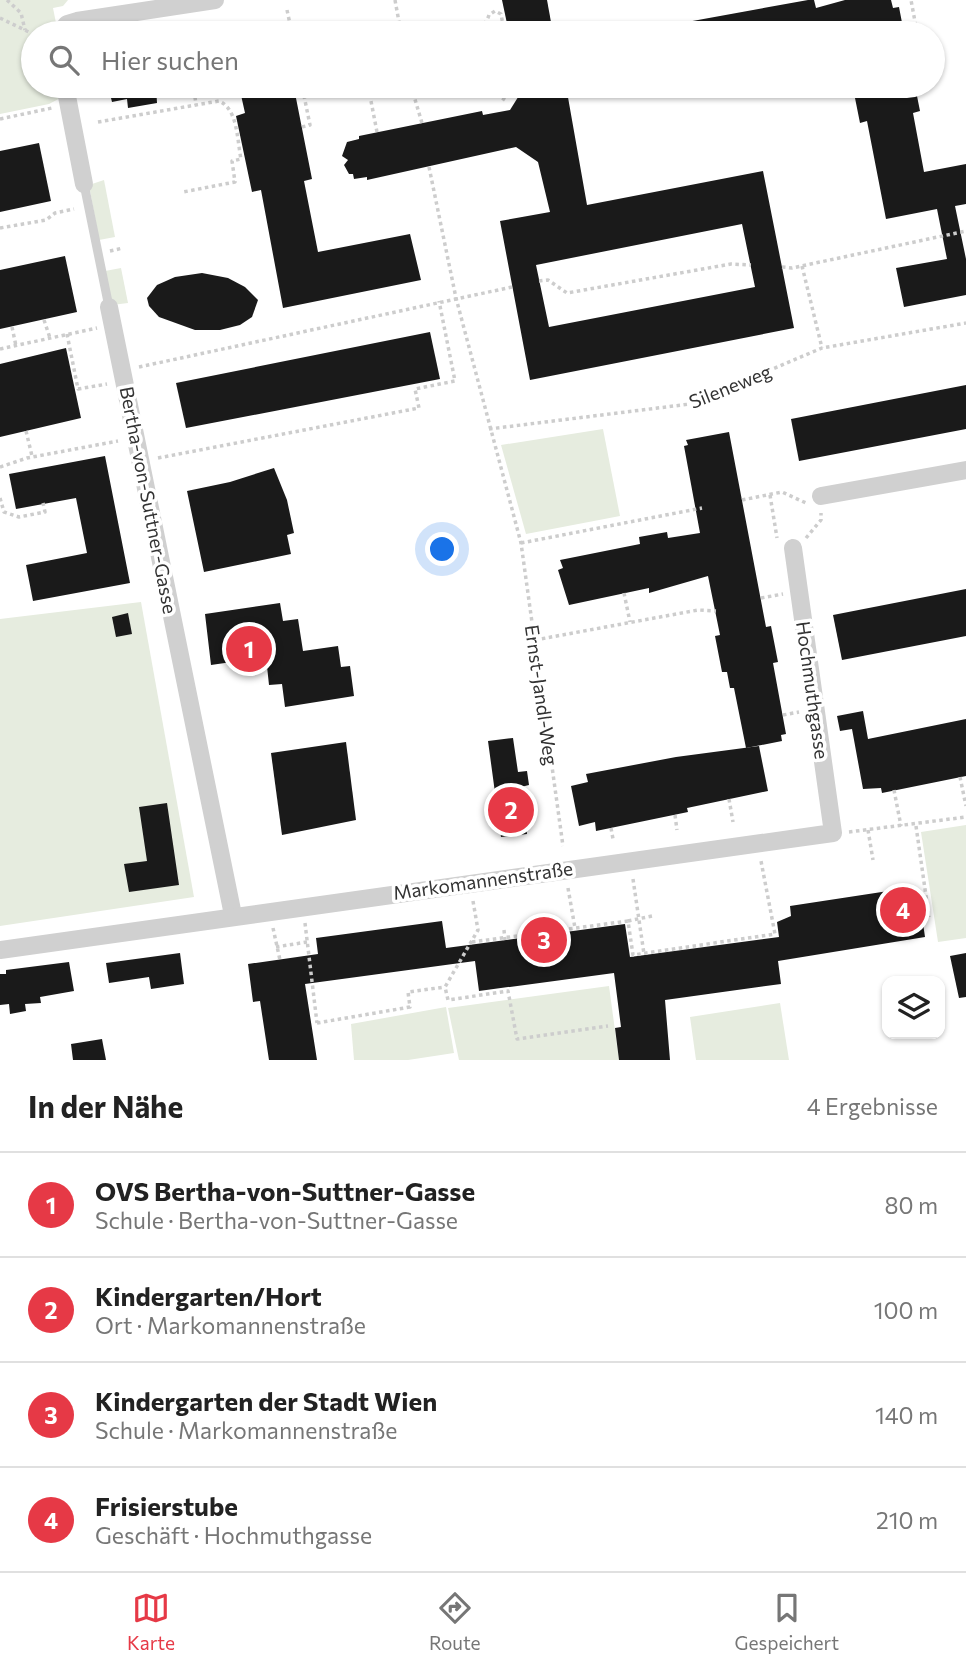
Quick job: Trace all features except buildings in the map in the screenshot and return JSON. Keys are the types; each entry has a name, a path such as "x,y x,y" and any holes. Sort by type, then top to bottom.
{"street":[{"path":"77,21 215,0"},
{"name":"Bertha-von-Suttner-Gasse","path":"67,98 84,184"},
{"name":"Bertha-von-Suttner-Gasse","path":"111,316 143,462 233,915"},
{"path":"821,496 966,470"},
{"name":"Hochmuthgasse","path":"793,548 833,833"},
{"name":"Markomannenstraße","path":"0,950 233,915 833,833"}],"lane":[{"name":"Bertha-von-Suttner-Gasse","path":"84,184 111,316"}],"path":[{"path":"7,0 18,9 22,21"},
{"path":"395,0 399,21"},
{"path":"911,0 915,21"},
{"path":"287,10 289,21"},
{"path":"485,21 495,11 501,14 502,21"},
{"path":"0,18 21,28"},
{"path":"194,98 196,105"},
{"path":"302,127 310,125 304,98"},
{"path":"370,98 377,132"},
{"path":"415,98 422,123"},
{"path":"98,122 219,102 232,110 243,158 232,161 235,183 183,192"},
{"path":"0,119 68,104"},
{"name":"Ernst-Jandl-Weg","path":"429,167 456,298 521,543 563,846"},
{"path":"0,228 46,220 55,213 88,206"},
{"path":"782,267 802,266 966,231"},
{"path":"539,281 548,280 567,293 731,264 751,265"},
{"path":"802,266 822,348"},
{"path":"123,370 513,286"},
{"path":"143,462 419,408 415,389 455,381 439,301"},
{"path":"0,349 67,334 111,316"},
{"path":"44,320 50,338"},
{"name":"Sileneweg","path":"489,429 690,404 822,348 966,323"},
{"path":"12,327 16,346"},
{"path":"67,334 78,390 107,384"},
{"path":"26,431 32,457"},
{"path":"0,467 32,457 118,441"},
{"path":"742,500 782,492 804,503 821,496 821,520 810,535 793,548"},
{"path":"770,494 777,538"},
{"path":"0,498 4,512 19,517 45,512 43,503"},
{"path":"521,543 702,508"},
{"path":"624,593 631,622"},
{"path":"534,640 698,610 716,611"},
{"path":"783,715 801,711"},
{"path":"960,777 966,806"},
{"path":"894,790 901,826"},
{"path":"729,799 733,822"},
{"path":"674,815 677,830"},
{"path":"833,833 966,817"},
{"path":"915,825 929,917"},
{"path":"611,828 613,839"},
{"path":"868,830 873,860"},
{"path":"628,921 633,955 775,934 761,859"},
{"path":"632,877 644,954"},
{"path":"568,886 575,928"},
{"path":"473,899 478,930 445,987 448,1000 508,990 517,1039 608,1026"},
{"path":"608,916 611,923"},
{"path":"471,942 652,916"},
{"path":"549,920 549,931"},
{"path":"304,922 318,1024 410,1007 408,992 445,987"},
{"path":"273,926 280,960"},
{"path":"746,929 748,939"},
{"path":"504,930 505,939"},
{"path":"702,936 703,945"},
{"path":"276,947 307,942"},
{"path":"657,945 658,951"}],"shaded area":[{"path":"0,0 68,0 63,6 53,8 56,21 21,21 21,98 60,98 49,104 0,114"},
{"path":"104,180 115,237 99,240 89,185"},
{"path":"121,268 128,303 112,305 105,271"},
{"path":"603,429 620,516 526,534 501,445"},
{"path":"141,602 194,897 0,926 0,619"},
{"path":"966,825 966,938 938,942 921,832"},
{"path":"609,986 619,1060 459,1060 448,1008"},
{"path":"780,1003 789,1060 696,1060 690,1017"},
{"path":"446,1007 454,1053 408,1060 354,1060 351,1024"}],"place":[{"name":"OVS Bertha-von-Suttner-Gasse","path":"249,649"},
{"name":"Kindergarten/Hort","path":"511,810"},
{"name":"Frisierstube","path":"903,910"},
{"name":"Kindergarten der Stadt Wien","path":"544,940"}]}
